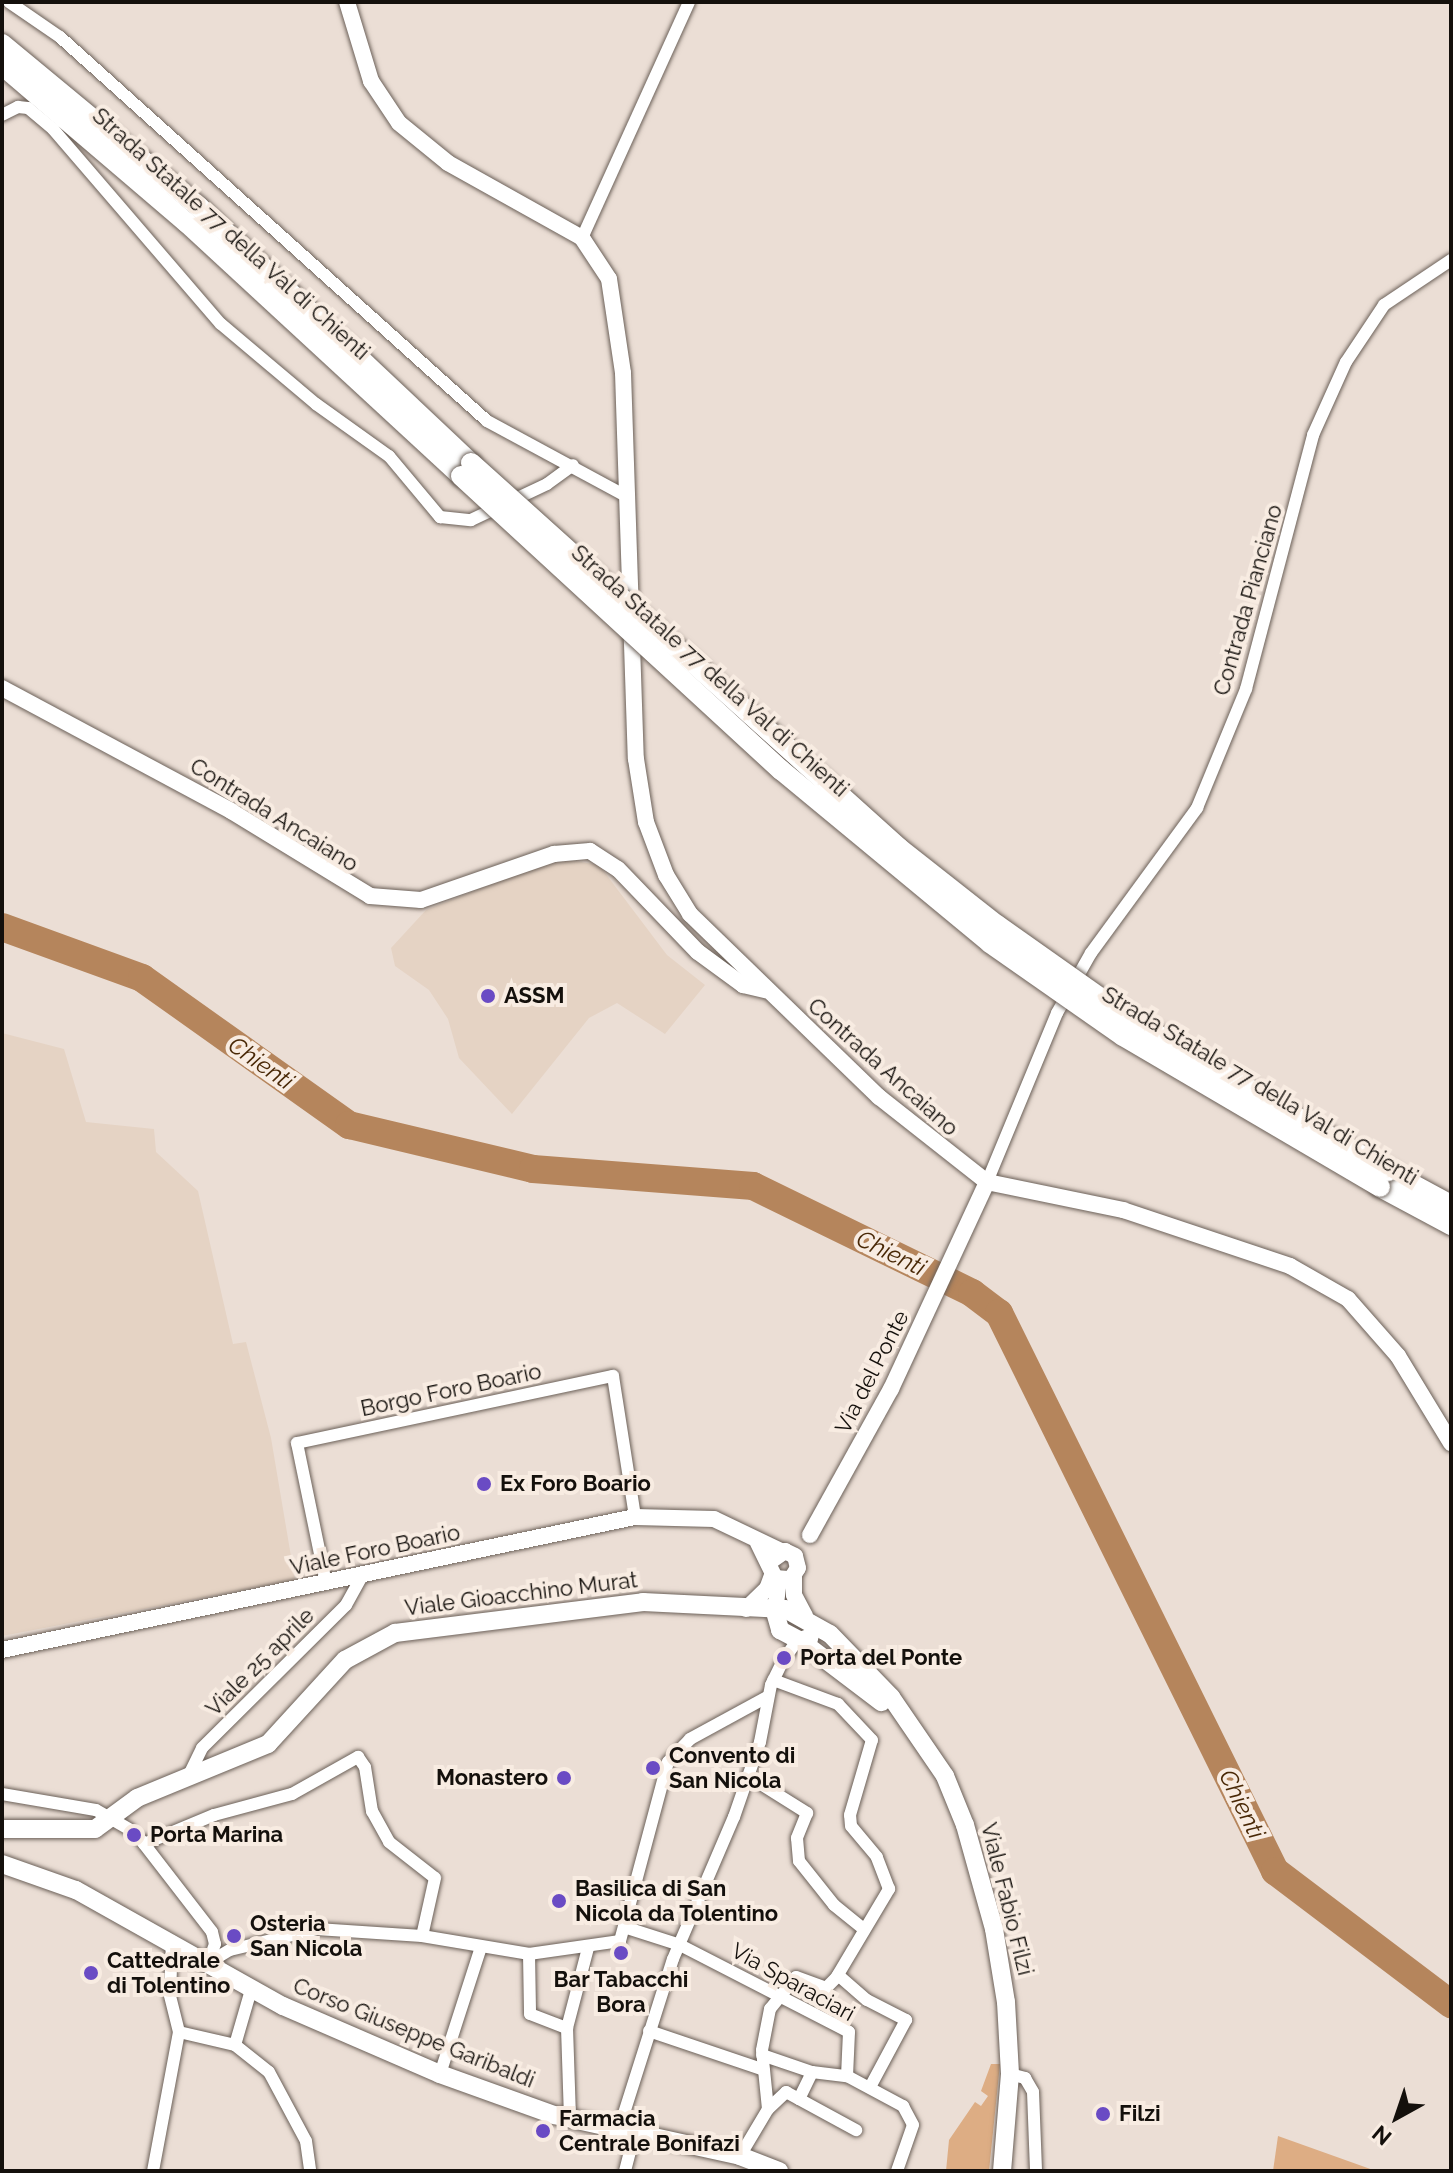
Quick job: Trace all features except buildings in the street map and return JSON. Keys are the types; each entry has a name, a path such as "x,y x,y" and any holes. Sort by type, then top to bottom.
{"highway":[{"name":"Strada Statale 77 della Val di Chienti","path":"2,44 199,207 466,470 793,780 990,943 1123,1036 1451,1225"},
{"name":"Strada Statale 77 della Val di Chienti","path":"2,65 187,223 899,848 997,925 1217,1073 1451,1205"}],"main road":[{"name":"Viale Gioacchino Murat","path":"2,1829 88,1831 137,1798 268,1744 345,1660 395,1633 643,1602 775,1612 785,1609 810,1619"},
{"name":"Viale Fabio Filzi","path":"775,1612 777,1627 792,1649 867,1689 923,1743"},
{"name":"Viale Fabio Filzi","path":"810,1619 891,1697 945,1776 965,1825 994,1929 1006,2002 1010,2074 1002,2171"},
{"path":"792,1649 813,1633 810,1619"},
{"name":"Corso Giuseppe Garibaldi","path":"2,1864 43,1875 172,1941 251,1990 440,2074 562,2117 740,2156 779,2171"}],"street":[{"path":"9,2 60,37 487,421 624,495"},
{"path":"347,2 371,81 399,123 448,163 582,238 599,257 616,312 623,373 624,495 636,759 646,822 666,875 690,914 765,990"},
{"path":"582,238 689,2"},
{"path":"2,115 18,107 28,108 53,129 221,324 316,404 389,456 440,517 471,520 547,484 573,465"},
{"name":"Contrada Pianciano","path":"987,1182 1057,1013 1091,953 1197,808 1246,689 1313,435 1346,362 1384,305 1451,260"},
{"name":"Contrada Ancaiano","path":"2,688 177,781 370,896 421,900 554,854 590,851 618,869 698,952 743,985 765,990 879,1097 987,1182"},
{"path":"987,1182 1123,1210 1323,1282 1365,1316 1398,1356 1451,1443"},
{"name":"Via del Ponte","path":"746,1609 767,1589 783,1565 810,1535 891,1389 973,1218 987,1182"},
{"name":"Borgo Foro Boario","path":"326,1583 297,1443 613,1376 635,1517"},
{"name":"Viale Foro Boario","path":"2,1650 635,1517 700,1516 755,1539 783,1565"},
{"path":"783,1565 794,1595 810,1619"},
{"name":"Via del Ponte","path":"775,1612 783,1565"},
{"name":"Viale 25 aprile","path":"188,1777 202,1748 346,1605 362,1576"},
{"path":"625,2171 627,2131 649,2031 748,1776 773,1680 792,1649"},
{"path":"768,2109 762,2055 770,2009 796,1977 826,1988 838,1975 862,1928 889,1889 877,1857 851,1826 850,1815 872,1740 838,1704 773,1680"},
{"path":"208,1963 230,1950 317,1929 422,1936 529,1954 588,1948 620,1941 626,1905 668,1762 690,1739 767,1697"},
{"path":"138,1837 292,1794 358,1757 365,1767 372,1811 389,1842 435,1878 422,1936"},
{"path":"748,1776 807,1813 797,1838 799,1861 834,1905 862,1928"},
{"path":"2,1794 113,1816 138,1837 212,1932 215,1944 208,1963"},
{"name":"Via Sparaciari","path":"624,1927 680,1945 849,2032 853,2037 847,2076"},
{"path":"153,2171 179,2032 170,1995 172,1941"},
{"path":"440,2074 481,1947"},
{"path":"562,2117 567,2028 588,1948"},
{"path":"529,1954 530,2014 567,2028"},
{"path":"838,1975 867,2000 906,2020 870,2087"},
{"path":"235,2045 251,1990"},
{"path":"649,2031 764,2070"},
{"path":"179,2032 235,2045 278,2085 306,2141 310,2171"},
{"path":"762,2055 812,2072 847,2076 903,2106 913,2125 897,2171"},
{"path":"799,2099 812,2072"},
{"path":"1010,2074 1025,2078 1033,2092 1036,2171"},
{"path":"740,2156 768,2109 786,2092 856,2130"}],"shaded area":[{"name":"ASSM","path":"557,858 599,865 667,955 705,985 665,1034 617,1003 589,1018 512,1114 459,1058 448,1019 429,990 395,966 391,948 426,910"},
{"path":"2,1033 64,1049 86,1122 154,1129 156,1152 198,1191 233,1344 246,1342 271,1438 295,1580 2,1636"},
{"path":"991,2064 1000,2064 989,2171 946,2171 949,2140 975,2102 981,2106 988,2096 981,2091"},
{"path":"1278,2136 1376,2171 1273,2171"}],"waterway":[{"name":"Chienti","path":"2,927 142,978 349,1125 533,1169 753,1186 972,1293 999,1313 1275,1871 1451,2004"}],"place":[{"name":"ASSM","path":"488,996"},
{"name":"Ex Foro Boario","path":"484,1484"},
{"name":"Porta del Ponte","path":"784,1658"},
{"name":"Convento di San Nicola","path":"653,1768"},
{"name":"Monastero","path":"564,1778"},
{"name":"Porta Marina","path":"134,1835"},
{"name":"Basilica di San Nicola da Tolentino","path":"559,1901"},
{"name":"Osteria San Nicola","path":"234,1936"},
{"name":"Bar Tabacchi Bora","path":"621,1953"},
{"name":"Cattedrale di Tolentino","path":"91,1973"},
{"name":"Filzi","path":"1103,2114"},
{"name":"Farmacia Centrale Bonifazi","path":"543,2131"}]}
